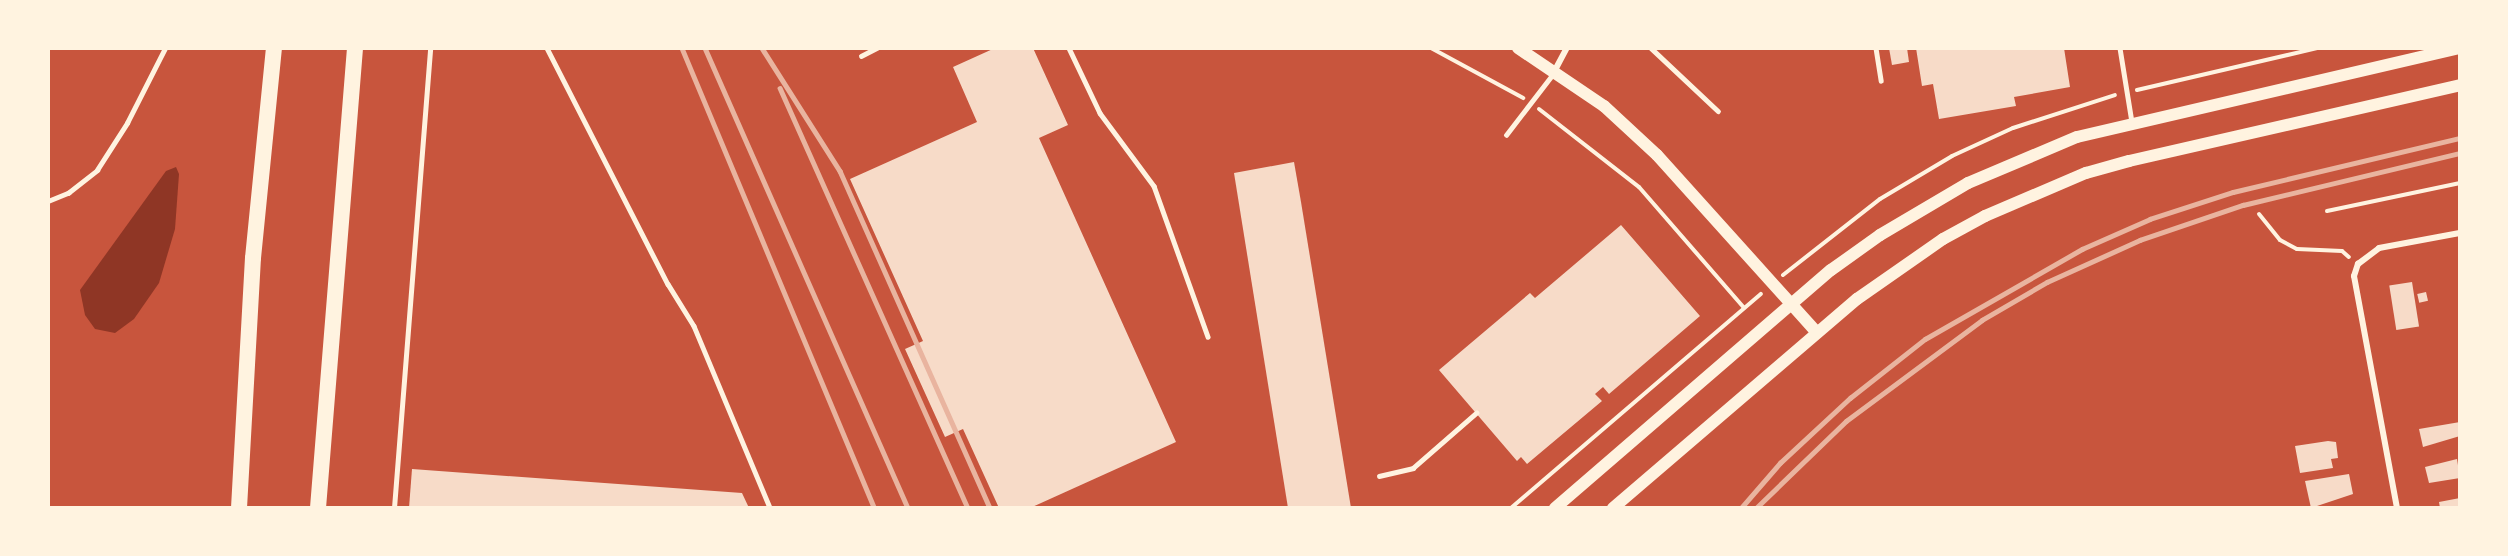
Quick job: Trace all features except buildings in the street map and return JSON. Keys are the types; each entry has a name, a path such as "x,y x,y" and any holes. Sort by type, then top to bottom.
{"highway":[{"path":"238,508 253,258 274,48"},
{"path":"318,508 355,53"}],"main road":[{"path":"1518,48 1604,106 1657,155 1817,333"},
{"path":"1556,508 1792,304 1880,235 1968,183 2023,157 2132,123 2460,48"},
{"path":"1613,508 1857,299 1943,238 2026,197 2086,173 2460,85"}],"street":[{"path":"1554,72 1567,48"},
{"path":"2397,508 2354,289 2358,264 2379,248 2460,233"}],"lane":[{"path":"48,201 68,193 97,170 127,123 165,48"},
{"path":"394,508 430,48"},
{"path":"547,48 668,284 694,326 770,508"},
{"path":"861,56 878,48"},
{"path":"1069,48 1100,113 1154,186 1208,337"},
{"path":"1652,48 1718,111"},
{"path":"1876,48 1881,81"},
{"path":"2120,48 2132,123"},
{"path":"1506,135 1554,72"},
{"path":"1379,476 1413,468 1476,413"}],"path":[{"path":"1431,48 1518,94"},
{"path":"1547,112 1639,187 1744,308"},
{"path":"2327,211 2460,183"},
{"path":"2259,214 2280,240 2297,249 2342,251 2358,264"}],"shaded area":[{"path":"176,167 179,174 175,229 159,283 134,319 115,333 95,329 85,315 80,290 166,171"}],"railway":[{"path":"682,48 874,508"},
{"path":"705,48 908,508"},
{"path":"762,48 840,171 990,508"},
{"path":"780,88 968,508"},
{"path":"1741,508 1780,463 1850,398 1925,339 2082,249 2150,219 2233,192 2460,138"},
{"path":"1756,508 1846,421 1982,320 2047,282 2140,240 2243,205 2460,153"}]}
